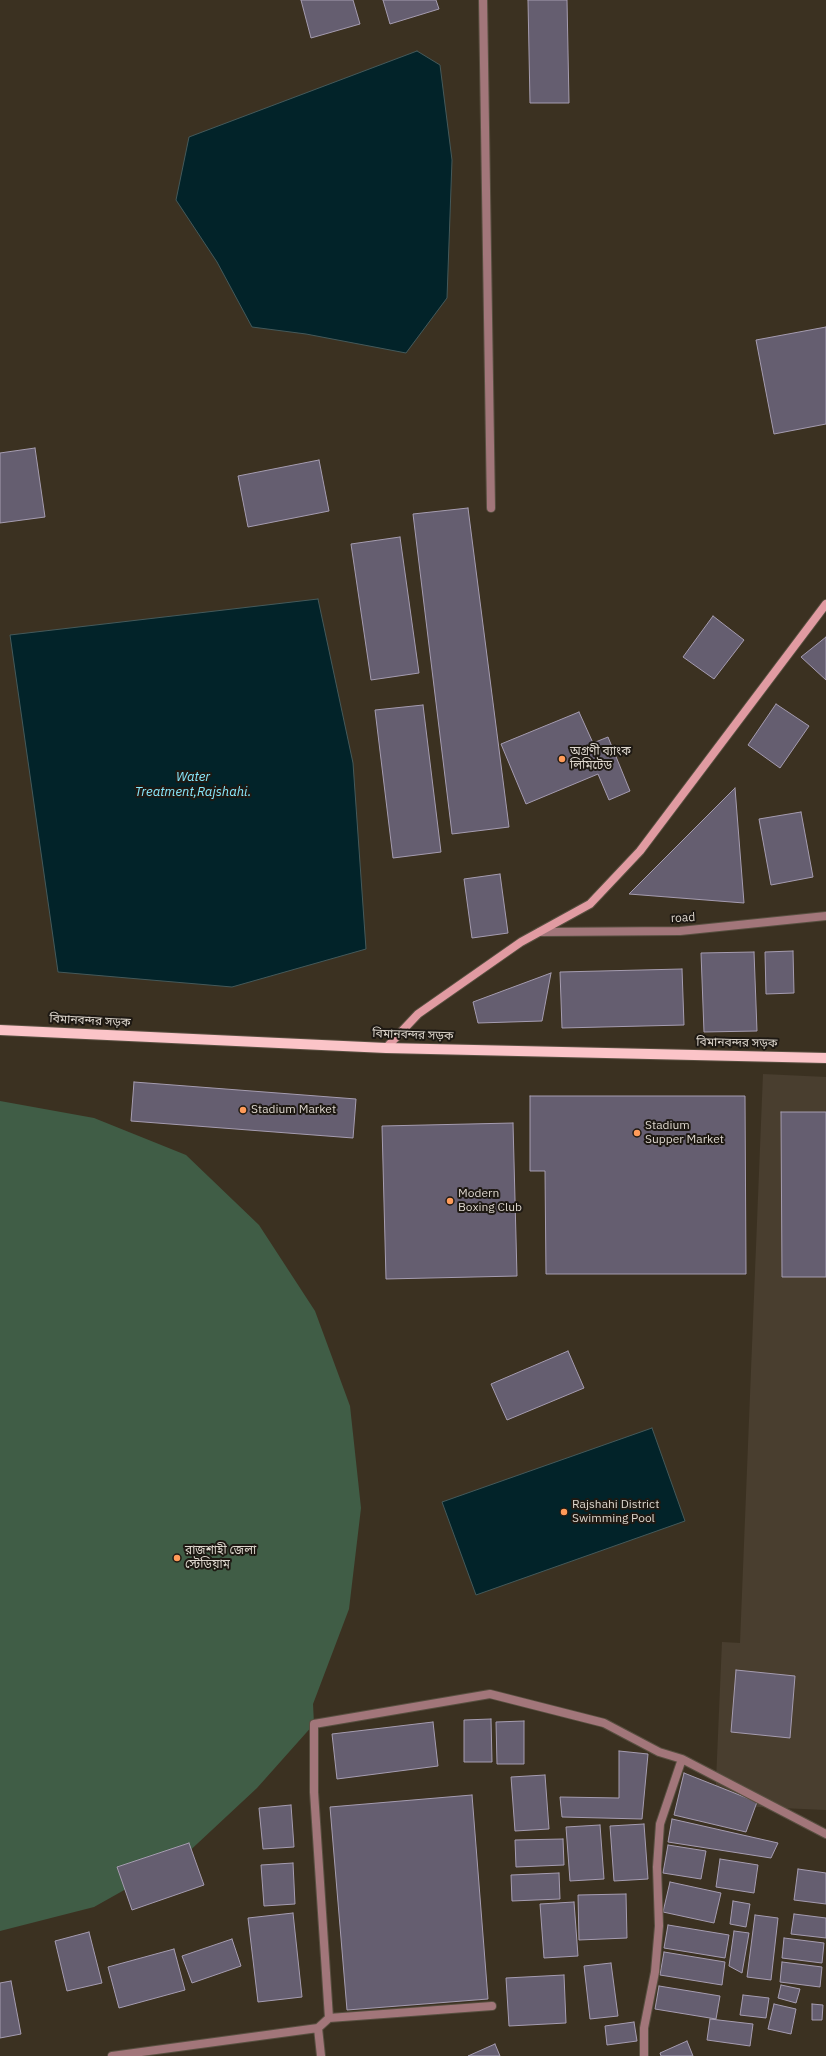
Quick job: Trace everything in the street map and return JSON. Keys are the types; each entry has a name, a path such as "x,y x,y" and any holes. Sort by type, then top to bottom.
{"main road":[{"path":"386,1048 418,1014 521,942 590,904 640,852 826,604"},
{"name":"বিমানবন্দর সড়ক","path":"0,1030 386,1048 826,1058"}],"street":[{"path":"483,0 491,508"},
{"name":"road","path":"540,932 680,931 826,916"},
{"path":"329,2018 314,1792 314,1724 490,1694 604,1722 659,1752 682,1759 826,1834"},
{"path":"644,2056 644,2028 655,1972 659,1926 657,1866 660,1824 682,1759"},
{"path":"112,2056 318,2028 329,2018 492,2006"},
{"path":"318,2028 320,2056"}],"shaded area":[{"path":"763,1074 826,1077 826,1810 715,1805 722,1642 740,1643"}],"green space":[{"name":"রাজশাহী জেলা স্টেডিয়াম","path":"0,1101 94,1118 186,1155 259,1225 315,1311 350,1406 361,1508 349,1609 313,1704 314,1724 257,1788 183,1857 94,1907 0,1931"}],"water":[{"path":"417,51 440,65 452,160 447,298 406,353 306,334 252,327 217,262 176,200 189,137"},
{"name":"Water Treatment,Rajshahi.","path":"318,599 353,763 366,949 232,987 58,972 10,635"},
{"name":"Rajshahi District Swimming Pool","path":"652,1428 685,1521 476,1595 442,1502"}],"building":[{"path":"301,0 353,0 360,24 311,38"},
{"path":"383,0 436,0 439,9 390,24"},
{"path":"528,0 567,0 569,103 530,103"},
{"path":"826,327 826,424 774,434 756,340"},
{"path":"35,448 45,517 0,523 0,453"},
{"path":"319,460 329,511 248,527 238,476"},
{"path":"468,508 509,827 452,834 413,514"},
{"path":"400,537 419,673 371,680 351,544"},
{"path":"713,616 744,640 714,679 683,657"},
{"path":"826,637 826,680 801,657"},
{"path":"776,704 809,726 780,768 748,745"},
{"path":"423,705 441,852 393,858 375,710"},
{"name":"অগ্রণী ব্যাংক লিমিটেড","path":"579,712 593,743 608,737 630,791 609,800 598,774 526,804 501,744"},
{"path":"735,788 744,903 629,894"},
{"path":"801,812 813,877 771,885 759,819"},
{"path":"500,874 508,933 472,938 464,879"},
{"path":"793,951 794,993 766,994 765,952"},
{"path":"754,952 757,1031 704,1032 701,953"},
{"path":"682,969 684,1025 562,1028 560,972"},
{"path":"551,973 542,1021 478,1023 473,1002"},
{"name":"Stadium Market","path":"134,1082 356,1099 353,1138 131,1121"},
{"path":"530,1096 745,1096 746,1274 546,1274 545,1171 530,1171"},
{"path":"781,1112 826,1112 826,1277 782,1277"},
{"name":"Modern Boxing Club","path":"513,1123 517,1276 386,1279 382,1126"},
{"path":"568,1351 584,1388 507,1420 491,1384"},
{"path":"736,1670 795,1676 790,1738 731,1732"},
{"path":"491,1719 492,1762 464,1762 464,1720"},
{"path":"524,1721 524,1764 497,1764 496,1722"},
{"path":"433,1722 438,1766 337,1779 332,1734"},
{"path":"619,1751 648,1754 642,1819 562,1817 560,1797 619,1798"},
{"path":"684,1773 757,1802 746,1832 674,1815"},
{"path":"545,1775 549,1829 515,1831 511,1777"},
{"path":"472,1795 488,1999 347,2010 330,1807"},
{"path":"291,1805 294,1847 263,1849 259,1808"},
{"path":"672,1819 778,1843 771,1858 668,1842"},
{"path":"644,1824 648,1879 614,1881 610,1826"},
{"path":"600,1825 604,1879 570,1881 566,1827"},
{"path":"563,1839 564,1865 516,1867 515,1840"},
{"path":"189,1843 204,1885 132,1910 117,1867"},
{"path":"668,1845 706,1851 701,1879 663,1873"},
{"path":"720,1859 758,1865 754,1893 716,1887"},
{"path":"293,1863 295,1904 264,1906 261,1865"},
{"path":"798,1869 826,1873 826,1904 794,1900"},
{"path":"559,1873 560,1899 512,1901 511,1875"},
{"path":"670,1882 721,1893 714,1923 663,1912"},
{"path":"626,1894 627,1938 579,1940 578,1895"},
{"path":"733,1901 750,1904 746,1927 730,1924"},
{"path":"574,1902 578,1956 544,1958 540,1904"},
{"path":"293,1913 302,1997 258,2002 248,1918"},
{"path":"794,1914 826,1918 826,1938 791,1934"},
{"path":"755,1915 778,1918 771,1980 747,1977"},
{"path":"668,1925 729,1935 725,1958 664,1948"},
{"path":"734,1931 749,1933 742,1973 729,1966"},
{"path":"89,1932 102,1983 67,1991 55,1941"},
{"path":"784,1938 824,1943 822,1963 782,1958"},
{"path":"232,1939 241,1966 192,1983 182,1956"},
{"path":"174,1949 185,1990 119,2008 108,1967"},
{"path":"664,1952 725,1962 722,1985 660,1975"},
{"path":"782,1962 822,1967 820,1987 780,1982"},
{"path":"611,1963 618,2016 590,2019 584,1966"},
{"path":"564,1975 566,2023 509,2026 506,1978"},
{"path":"11,1981 21,2034 0,2038 0,1983"},
{"path":"781,1985 800,1989 796,2003 778,1998"},
{"path":"659,1986 720,1996 716,2019 655,2009"},
{"path":"743,1995 769,1998 766,2018 740,2015"},
{"path":"774,2004 796,2009 791,2034 768,2029"},
{"path":"812,2004 823,2005 822,2020 812,2020"},
{"path":"710,2019 753,2024 750,2046 707,2040"},
{"path":"634,2022 637,2041 607,2045 605,2026"},
{"path":"687,2041 693,2056 661,2056 660,2053"},
{"path":"495,2044 500,2056 468,2056"}],"place":[{"name":"অগ্রণী ব্যাংক লিমিটেড","path":"562,759"},
{"name":"Stadium Market","path":"243,1110"},
{"name":"Stadium Supper Market","path":"637,1133"},
{"name":"Modern Boxing Club","path":"450,1201"},
{"name":"Rajshahi District Swimming Pool","path":"564,1512"},
{"name":"রাজশাহী জেলা স্টেডিয়াম","path":"177,1558"}]}
